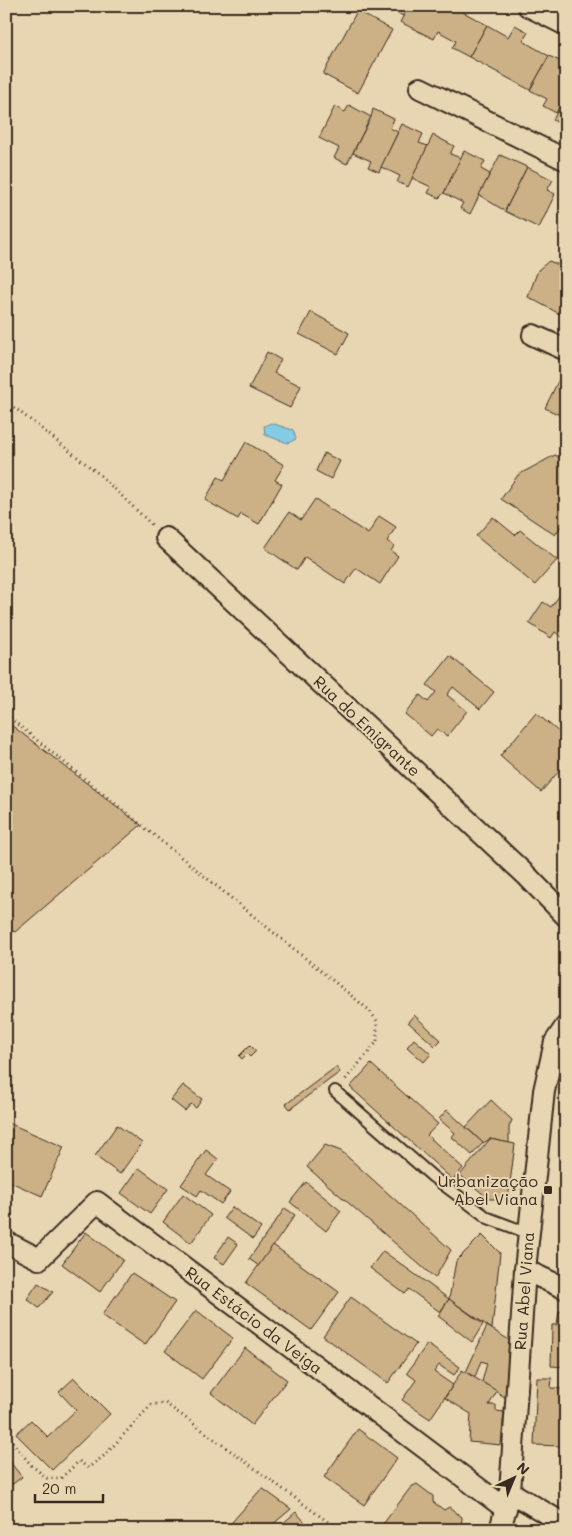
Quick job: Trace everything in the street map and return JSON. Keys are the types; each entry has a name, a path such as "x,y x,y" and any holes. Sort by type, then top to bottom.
{"street":[{"path":"528,6 566,25"},
{"path":"420,88 566,160"},
{"path":"533,335 566,350"},
{"name":"Rua do Emigrante","path":"166,538 520,870 566,916"},
{"name":"Rua Abel Viana","path":"500,1530 508,1500 524,1270 544,1091 555,1042 566,1026"},
{"name":"Rua Estácio da Veiga","path":"6,1242 39,1259 97,1202 508,1500"},
{"path":"524,1270 566,1289"},
{"path":"508,1500 566,1525"}],"lane":[{"path":"335,1091 433,1177 488,1218 528,1233"}],"path":[{"path":"6,401 99,474 166,538"},
{"path":"6,714 369,1010 377,1021 377,1042 335,1091"},
{"path":"6,1434 31,1465 47,1478 60,1479 80,1461 88,1468 105,1454 151,1405 165,1403 339,1530"}],"water":[{"path":"271,423 293,430 296,439 288,443 265,435 264,426"}],"building":[{"path":"386,6 409,6 403,16"},
{"path":"409,6 452,6 487,25 469,57 452,48 456,41 438,31 434,39 400,22"},
{"path":"357,11 392,30 358,93 323,74"},
{"path":"487,25 508,37 515,25 528,32 523,41 549,56 530,90 469,57"},
{"path":"549,56 566,64 566,94 556,113 543,106 547,99 530,90"},
{"path":"566,94 566,127 553,120"},
{"path":"349,105 371,117 347,164 334,158 339,148 319,138 335,106 345,112"},
{"path":"373,109 394,119 390,128 398,132 379,172 368,167 371,161 353,153"},
{"path":"402,124 423,134 419,143 428,146 408,187 397,182 400,176 381,167"},
{"path":"433,135 454,146 450,154 461,158 444,193 439,198 428,193 431,187 412,178"},
{"path":"464,151 485,161 481,169 490,174 470,214 460,208 463,203 444,193"},
{"path":"500,155 527,167 505,211 479,195"},
{"path":"527,167 553,180 547,190 555,194 539,228 505,211"},
{"path":"549,261 566,268 566,298 558,313 528,297 538,270"},
{"path":"566,298 566,317 558,313"},
{"path":"311,312 349,333 338,354 299,334"},
{"path":"267,352 281,360 274,373 301,386 290,408 249,388"},
{"path":"562,373 566,373 566,418 545,408"},
{"path":"246,442 284,465 275,480 282,484 259,524 241,514 238,519 205,500 218,477 224,480"},
{"path":"324,453 340,461 331,479 316,471"},
{"path":"555,455 566,460 566,497 562,500 566,502 566,519 555,535 501,499 518,475"},
{"path":"315,499 368,534 379,516 396,527 387,541 394,546 391,551 398,556 380,584 356,568 345,584 305,557 297,570 265,548 289,512 301,520"},
{"path":"493,517 515,535 520,530 557,560 535,585 476,536"},
{"path":"562,592 566,595 566,640 555,632 551,638 529,623 543,602 551,607"},
{"path":"450,656 494,692 480,709 453,687 447,695 467,711 447,736 437,729 431,736 405,714 420,695 428,702 436,692 427,685"},
{"path":"536,713 566,738 566,763 541,792 500,756"},
{"path":"6,721 141,825 15,932 6,928"},
{"path":"414,1015 441,1040 435,1046 408,1022"},
{"path":"414,1039 431,1054 424,1062 407,1047"},
{"path":"250,1045 256,1051 250,1057 247,1054 242,1059 239,1056"},
{"path":"371,1064 438,1124 427,1135 463,1168 453,1180 350,1087"},
{"path":"336,1067 340,1072 290,1109 286,1104"},
{"path":"183,1085 202,1099 196,1108 191,1104 185,1111 171,1100"},
{"path":"491,1100 512,1120 509,1127 509,1143 490,1139 483,1143 466,1127"},
{"path":"447,1110 483,1143 472,1155 452,1137 455,1133 439,1119"},
{"path":"6,1122 64,1147 42,1196 6,1180"},
{"path":"117,1125 142,1143 120,1174 95,1156"},
{"path":"490,1139 515,1144 508,1199 489,1199 460,1175"},
{"path":"325,1145 341,1151 451,1250 435,1278 307,1167"},
{"path":"206,1150 218,1159 206,1175 230,1192 221,1204 201,1190 197,1196 181,1185"},
{"path":"139,1168 168,1189 150,1214 121,1193"},
{"path":"306,1182 341,1211 326,1231 290,1202"},
{"path":"183,1194 211,1215 191,1243 163,1222"},
{"path":"232,1207 261,1228 253,1239 224,1218"},
{"path":"285,1208 295,1215 259,1266 249,1259"},
{"path":"86,1232 123,1260 100,1292 62,1264"},
{"path":"482,1235 500,1253 492,1329 449,1299 456,1261"},
{"path":"228,1237 238,1244 224,1264 214,1258"},
{"path":"273,1245 339,1292 311,1330 246,1283"},
{"path":"383,1251 449,1299 440,1312 409,1289 405,1294 370,1268"},
{"path":"132,1273 175,1302 145,1345 102,1315"},
{"path":"38,1283 53,1292 39,1308 27,1299"},
{"path":"351,1297 416,1344 388,1383 323,1336"},
{"path":"449,1299 483,1324 472,1342 438,1316"},
{"path":"196,1310 233,1338 202,1379 165,1351"},
{"path":"559,1311 566,1313 566,1367 551,1366 552,1325 557,1325"},
{"path":"487,1326 509,1340 506,1398 482,1382 487,1363 481,1361 475,1377 466,1372"},
{"path":"427,1344 460,1367 454,1375 439,1365 434,1372 453,1385 430,1419 402,1400 416,1380 407,1373"},
{"path":"245,1348 287,1380 252,1425 211,1393"},
{"path":"462,1370 497,1391 489,1405 496,1405 496,1411 504,1412 501,1445 469,1442 471,1414 445,1398"},
{"path":"74,1378 110,1414 52,1470 16,1434 31,1420 48,1437 76,1410 59,1392"},
{"path":"537,1378 552,1378 551,1388 565,1389 564,1414 566,1414 566,1434 561,1434 561,1446 534,1445"},
{"path":"358,1429 397,1458 364,1505 324,1477"},
{"path":"6,1457 22,1477 6,1489"},
{"path":"417,1484 433,1496 433,1502 444,1510 449,1507 462,1517 461,1530 383,1530 380,1528 411,1487"},
{"path":"262,1488 291,1509 266,1530 225,1530"},
{"path":"296,1512 310,1530 275,1530"}],"place":[{"name":"Urbanização Abel Viana","path":"548,1190"}]}
